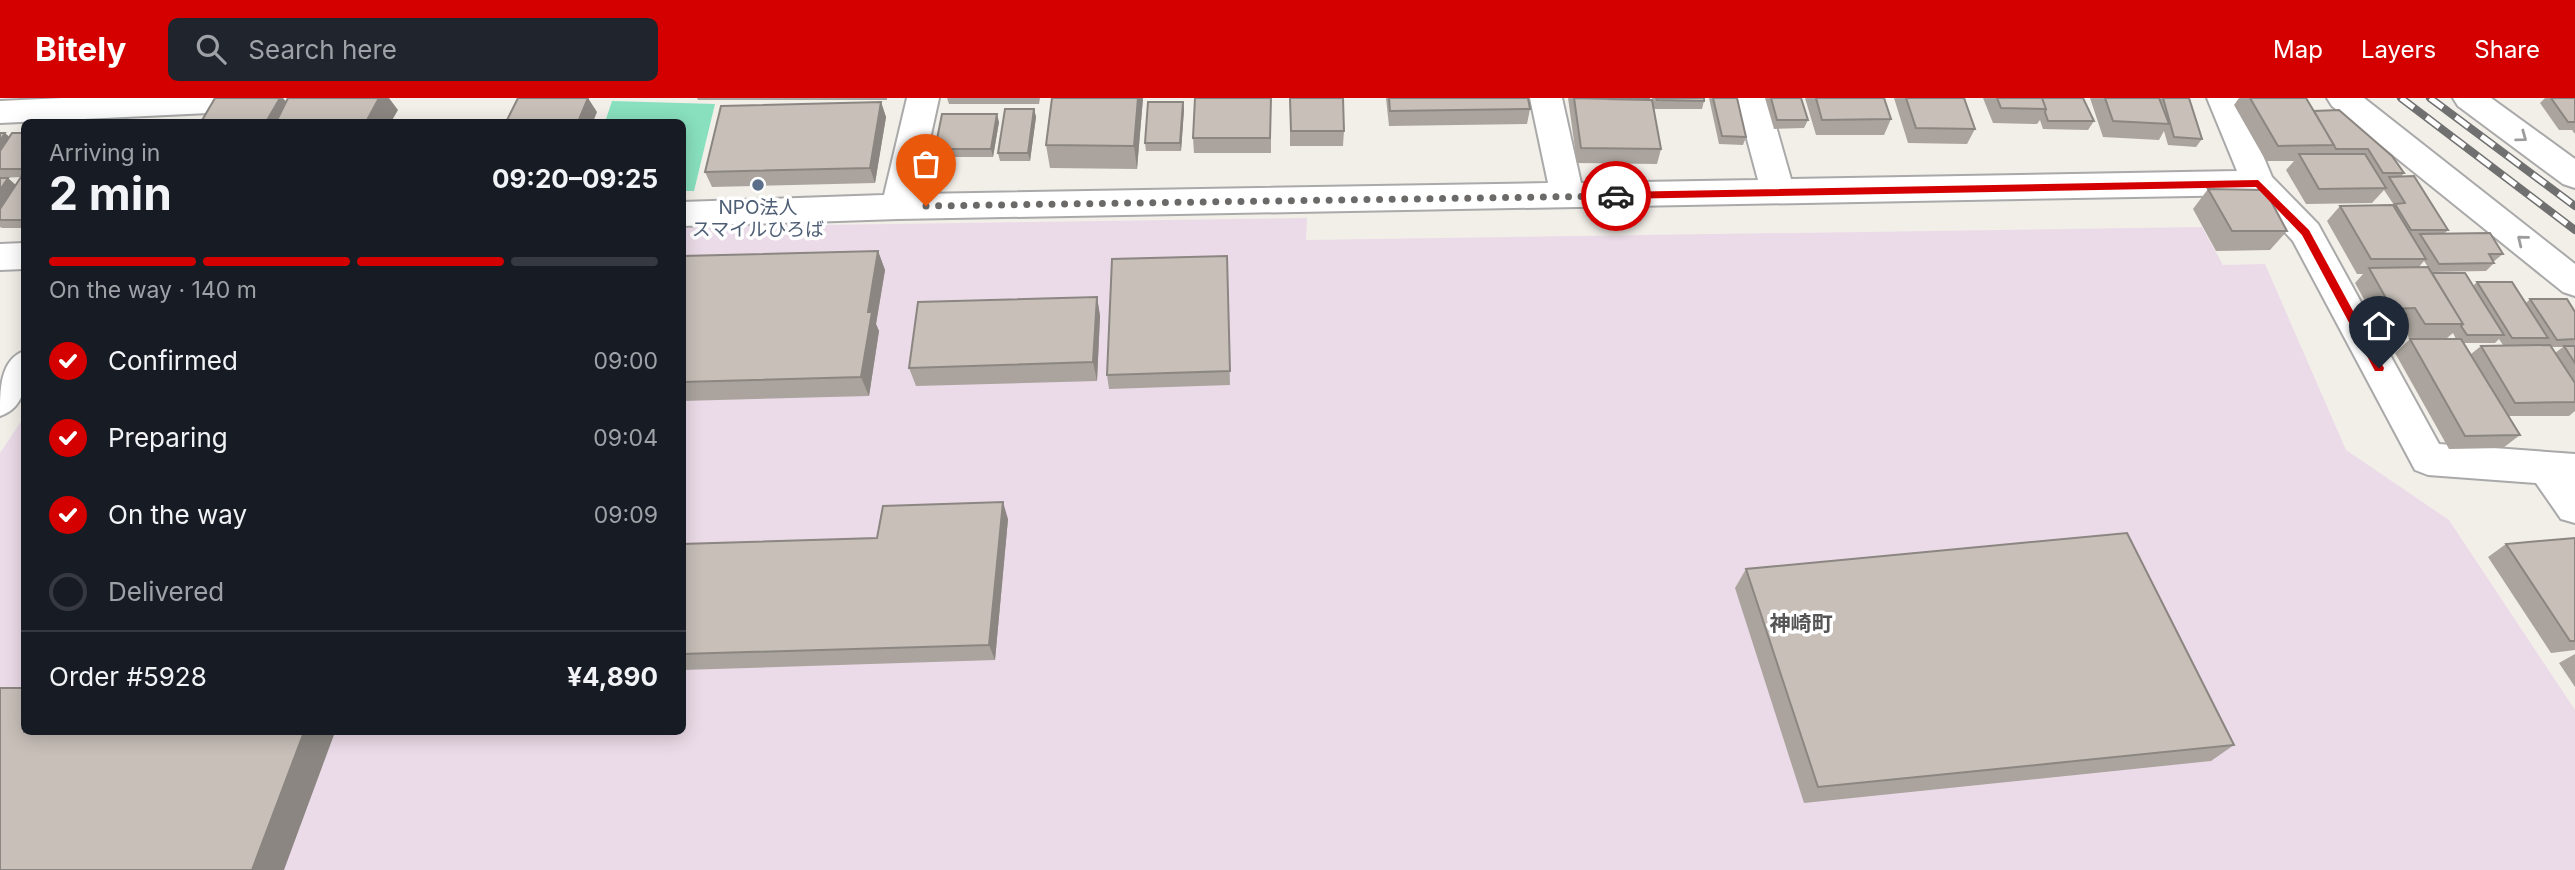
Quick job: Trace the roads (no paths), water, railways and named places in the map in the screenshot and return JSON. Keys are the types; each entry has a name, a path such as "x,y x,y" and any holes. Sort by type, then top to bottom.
{"street":[{"path":"898,207 923,98"},
{"path":"1546,98 1567,197"},
{"path":"1752,98 1778,192"},
{"path":"2223,98 2258,183 2306,233 2428,459 2561,470 2575,507"},
{"path":"2343,98 2575,283"},
{"path":"2469,98 2571,171"},
{"path":"0,112 205,108"},
{"path":"686,214 898,207 2258,183"},
{"path":"0,257 21,256"},
{"path":"0,401 21,370"}],"railway":[{"path":"2401,98 2575,230"},
{"path":"2430,98 2575,206"}],"place":[{"name":"NPO法人 スマイルひろば","path":"758,185"}],"district":[{"name":"神崎町","path":"1801,624"}]}
